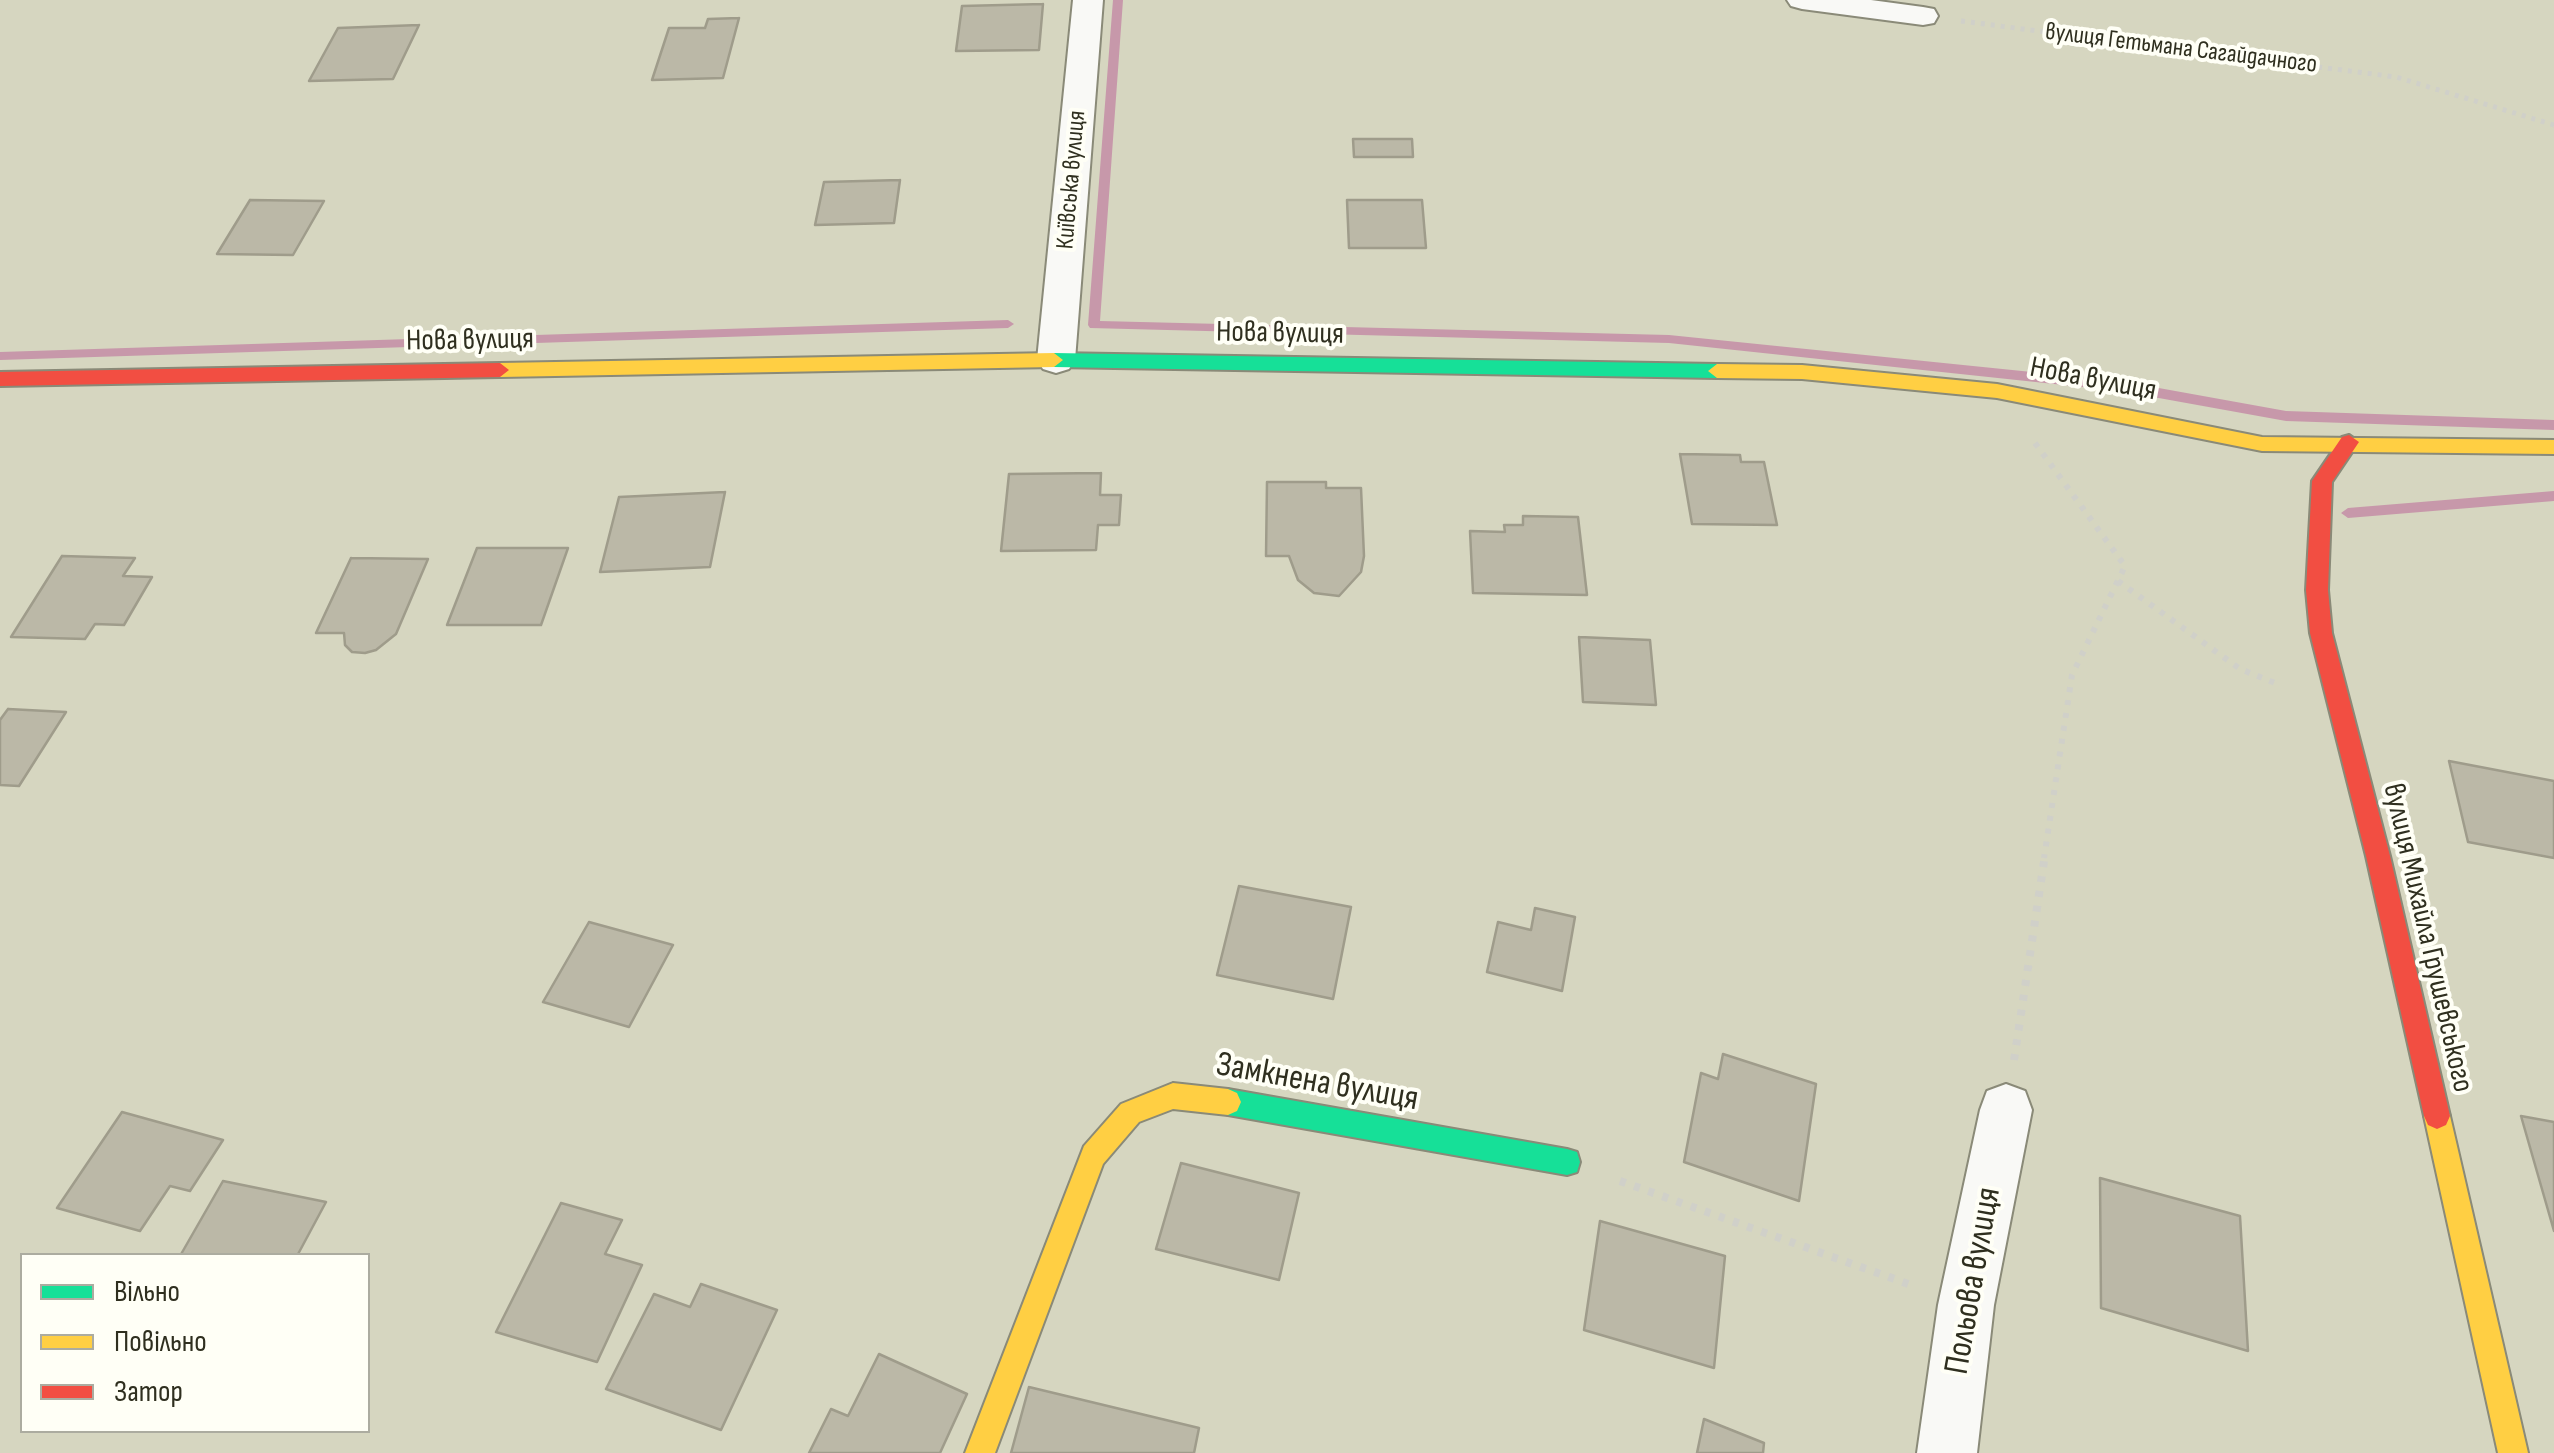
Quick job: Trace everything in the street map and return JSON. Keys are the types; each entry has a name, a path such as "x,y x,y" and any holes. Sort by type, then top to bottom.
{"street":[{"name":"Київська вулиця","path":"1056,360 1088,0"},
{"path":"1802,0 1923,16"},
{"name":"Нова вулиця","path":"0,380 1056,360 1802,372 1998,391 2262,444 2554,447"},
{"name":"вулиця Михайла Грушевського","path":"2349,442 2322,481 2317,590 2321,633 2378,856 2513,1453"},
{"name":"Замкнена вулиця","path":"980,1453 1093,1156 1130,1113 1172,1096 1203,1097 1567,1162"},
{"name":"Польова вулиця","path":"1947,1453 1966,1304 2006,1110"}],"path":[{"name":"вулиця Гетьмана Сагайдачного","path":"1923,16 2396,77 2554,125"},
{"path":"1998,391 2126,566 2072,674 2006,1110"},
{"path":"2118,580 2240,669 2341,710"},
{"path":"1567,1162 1966,1304"}],"building":[{"path":"1043,4 1039,50 956,51 962,6"},
{"path":"739,18 723,78 652,80 669,28 705,28 708,19"},
{"path":"419,25 393,79 309,81 338,28"},
{"path":"1353,139 1412,139 1413,157 1354,157"},
{"path":"900,180 894,223 815,225 824,182"},
{"path":"250,200 324,201 293,255 217,254"},
{"path":"1347,200 1422,200 1426,248 1349,248"},
{"path":"1680,454 1740,455 1741,462 1764,462 1777,525 1692,524"},
{"path":"1101,473 1100,495 1121,495 1119,525 1098,525 1096,550 1001,551 1009,474"},
{"path":"1267,482 1326,482 1326,488 1361,488 1361,572 1339,596 1314,593 1298,580 1289,556 1266,556"},
{"path":"725,492 710,567 600,572 619,497"},
{"path":"1523,516 1578,517 1587,595 1473,593 1470,531 1505,532 1504,525 1523,525"},
{"path":"477,548 568,548 541,625 447,625"},
{"path":"62,556 135,558 123,576 152,577 124,625 95,624 85,639 11,637"},
{"path":"351,558 428,559 396,634 376,650 365,653 352,652 345,645 344,633 316,633"},
{"path":"1579,637 1650,640 1656,705 1583,702"},
{"path":"8,709 66,712 19,786 0,785 0,720"},
{"path":"2449,761 2554,781 2554,858 2468,842"},
{"path":"1239,886 1351,907 1333,999 1217,975"},
{"path":"1535,908 1575,917 1562,991 1487,972 1498,922 1531,930"},
{"path":"589,922 673,945 629,1027 543,1002"},
{"path":"1723,1054 1816,1084 1799,1201 1684,1162 1701,1073 1718,1079"},
{"path":"122,1112 223,1140 190,1191 170,1186 140,1231 57,1208"},
{"path":"2521,1116 2554,1122 2554,1231"},
{"path":"1181,1163 1299,1193 1279,1280 1156,1249"},
{"path":"2100,1178 2240,1216 2248,1351 2101,1308"},
{"path":"223,1181 326,1202 299,1253 182,1253"},
{"path":"561,1203 622,1220 605,1254 642,1265 597,1362 496,1332"},
{"path":"1600,1221 1725,1256 1714,1368 1584,1330"},
{"path":"701,1284 777,1310 721,1430 606,1389 654,1294 690,1307"},
{"path":"879,1354 967,1394 940,1453 809,1453 831,1409 848,1416"},
{"path":"1029,1387 1199,1428 1194,1453 1011,1453"},
{"path":"1704,1419 1764,1443 1763,1453 1697,1453"}],"waterway":[{"path":"1118,0 1094,325 1669,339 2120,386 2286,416 2554,425"},
{"path":"0,356 1008,324"},
{"path":"2348,513 2554,496"}],"traffic: fast":[{"path":"1054,360 1717,371"},
{"path":"1228,1102 1567,1162"}],"traffic: slow":[{"path":"500,370 1054,360"},
{"path":"1717,371 1802,372 1997,391 2262,444 2554,447"},
{"path":"980,1453 1093,1155 1130,1113 1173,1096 1228,1102"},
{"path":"2437,1116 2513,1453"}],"traffic: jam":[{"path":"0,379 500,370"},
{"path":"2349,442 2322,481 2317,590 2321,633 2378,856 2437,1116"}]}
